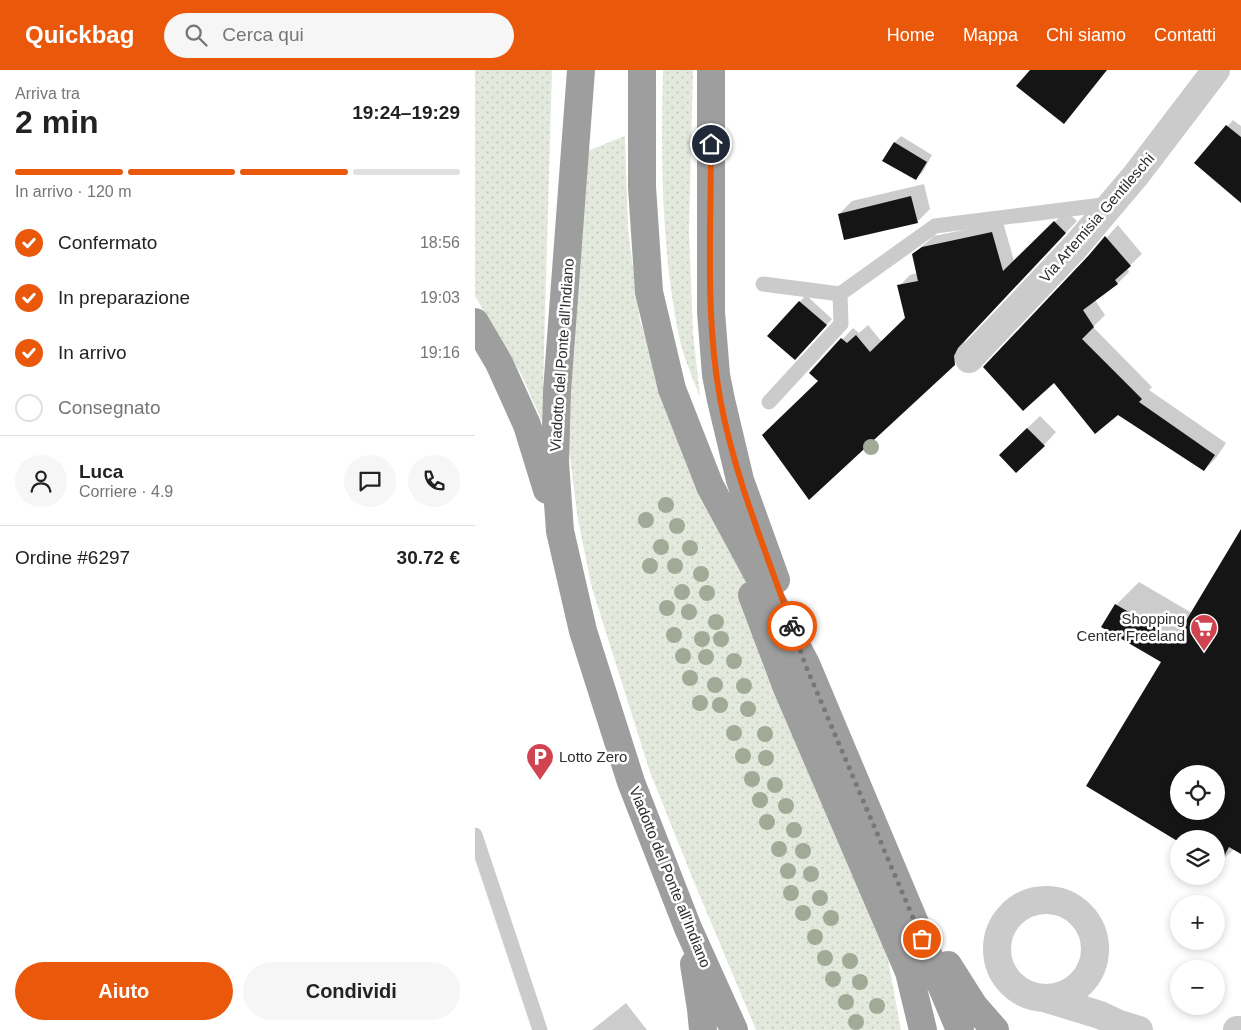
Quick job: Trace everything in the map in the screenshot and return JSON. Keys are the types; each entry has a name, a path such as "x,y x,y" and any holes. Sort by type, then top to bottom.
{"highway":[{"name":"Viadotto del Ponte all'Indiano","path":"581,70 557,391 555,462 559,531 583,632 631,782 688,928 734,1030"},
{"path":"642,70 642,187 649,292 672,389 787,688 909,972 923,1030"},
{"path":"711,70 711,312 716,375 741,480 805,664 961,1030"},
{"path":"475,322 499,363 527,425 559,531"},
{"path":"710,486 805,664"},
{"path":"876,829 951,971 974,1006 995,1030"},
{"path":"688,928 703,1030"}],"street":[{"name":"Via Artemisia Gentileschi","path":"969,359 1076,246 1112,204 1216,70"},
{"path":"1043,998 1066,994 1085,980 1092,966 1095,950 1093,933 1085,919 1073,908 1059,901 1042,900 1026,904 1013,912 1003,925 997,941 997,958 1003,973 1013,986 1027,994 1100,1015 1119,1024 1139,1030"},
{"path":"1085,980 1089,995 1100,1015"}],"lane":[{"path":"763,284 840,294 935,226 1112,204"},
{"path":"769,402 841,324 840,294"},
{"path":"475,835 540,1030"}],"shaded area":[{"path":"475,70 552,70 542,421 522,376 475,296"},
{"path":"663,70 693,70 689,231 693,333 700,397 681,344 673,303 665,237 662,170"},
{"path":"625,136 628,230 640,321 678,424 734,546 884,937 901,1030 756,1030 650,772 592,588 578,520 567,434 587,151"}],"building":[{"path":"1030,70 1107,70 1064,124 1016,86"},
{"path":"1226,125 1241,137 1241,203 1194,163"},
{"path":"894,142 927,162 916,180 882,161"},
{"path":"911,196 918,223 844,240 838,214"},
{"path":"1054,221 1066,233 958,348 954,356 955,365 809,500 762,435 818,381 809,373 841,338 847,343 856,335 870,352 905,318 897,285 918,281 912,254 922,247 992,232 1003,271"},
{"path":"1105,236 1131,266 1115,280 1118,284 1083,310 1094,327 1082,339 1142,399 1139,402 1215,455 1204,471 1118,415 1095,434 1054,383 1023,411 983,367"},
{"path":"799,301 827,325 795,360 767,336"},
{"path":"1027,428 1045,446 1016,473 999,455"},
{"name":"Shopping Center Freeland","path":"1241,529 1241,854 1229,847 1225,855 1225,830 1170,830 1170,837 1086,786 1161,662 1101,627 1115,604 1175,639"}],"way so far":[{"path":"792,626 805,664 922,939"}],"place":[{"name":"Shopping Center Freeland","path":"1204,652"},
{"name":"Lotto Zero","path":"540,781"}],"route":[{"path":"711,144 711,312 716,375 741,480 792,626"}]}
